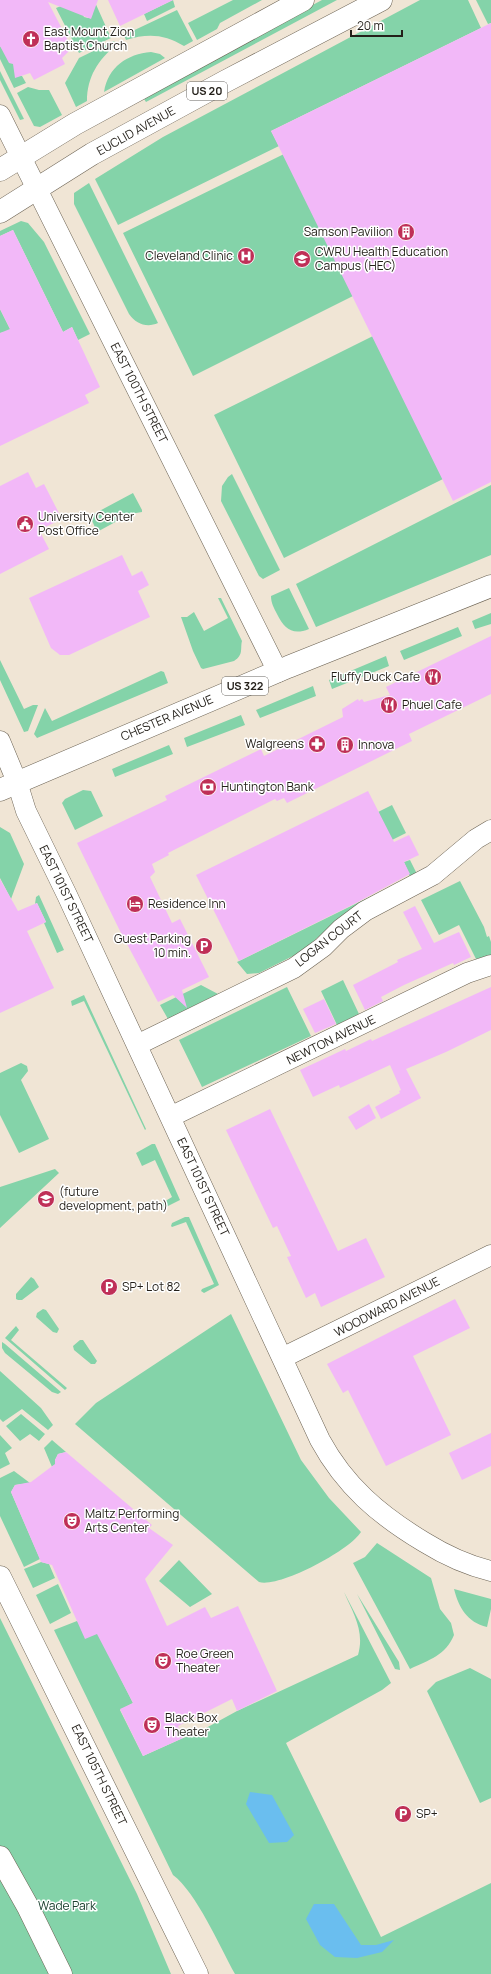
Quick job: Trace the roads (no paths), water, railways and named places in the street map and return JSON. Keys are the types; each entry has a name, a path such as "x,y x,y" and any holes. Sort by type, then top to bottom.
{"main road":[{"name":"US 20","path":"0,170 93,114 303,0"},
{"name":"EUCLID AVENUE","path":"0,212 92,154 226,81 381,0"},
{"name":"CHESTER AVENUE","path":"8,786 278,672 491,586"},
{"name":"EAST 105TH STREET","path":"0,1577 197,1974"},
{"path":"0,1857 28,1907 61,1974"}],"street":[{"name":"EAST 100TH STREET","path":"0,115 278,672"},
{"name":"EAST 101ST STREET","path":"0,741 8,786 26,811 67,895 282,1358 331,1460 354,1488 395,1525 450,1557 487,1570"},
{"name":"LOGAN COURT","path":"137,1045 294,968 365,911 433,875 476,839 491,830"},
{"name":"NEWTON AVENUE","path":"170,1117 467,973 491,965"},
{"name":"WOODWARD AVENUE","path":"282,1358 491,1255"}],"water":[{"path":"250,1792 272,1795 294,1835 287,1842 269,1843 246,1804"},
{"path":"314,1904 334,1904 361,1945 376,1945 394,1940 382,1952 357,1958 335,1957 320,1945 306,1919"}],"place":[{"name":"East Mount Zion Baptist Church","path":"31,39"},
{"name":"Samson Pavilion","path":"406,232"},
{"name":"Cleveland Clinic","path":"246,256"},
{"name":"CWRU Health Education Campus (HEC)","path":"302,259"},
{"name":"University Center Post Office","path":"25,524"},
{"name":"Fluffy Duck Cafe","path":"433,677"},
{"name":"Phuel Cafe","path":"389,705"},
{"name":"Walgreens","path":"317,744"},
{"name":"Innova","path":"345,745"},
{"name":"Huntington Bank","path":"208,787"},
{"name":"Residence Inn","path":"135,904"},
{"name":"Guest Parking 10 min.","path":"204,946"},
{"name":"(future development, path)","path":"46,1199"},
{"name":"SP+ Lot 82","path":"109,1287"},
{"name":"Maltz Performing Arts Center","path":"72,1521"},
{"name":"Roe Green Theater","path":"163,1661"},
{"name":"Black Box Theater","path":"152,1725"},
{"name":"SP+","path":"403,1814"}],"park label":[{"name":"Wade Park","path":"67,1906"}]}
